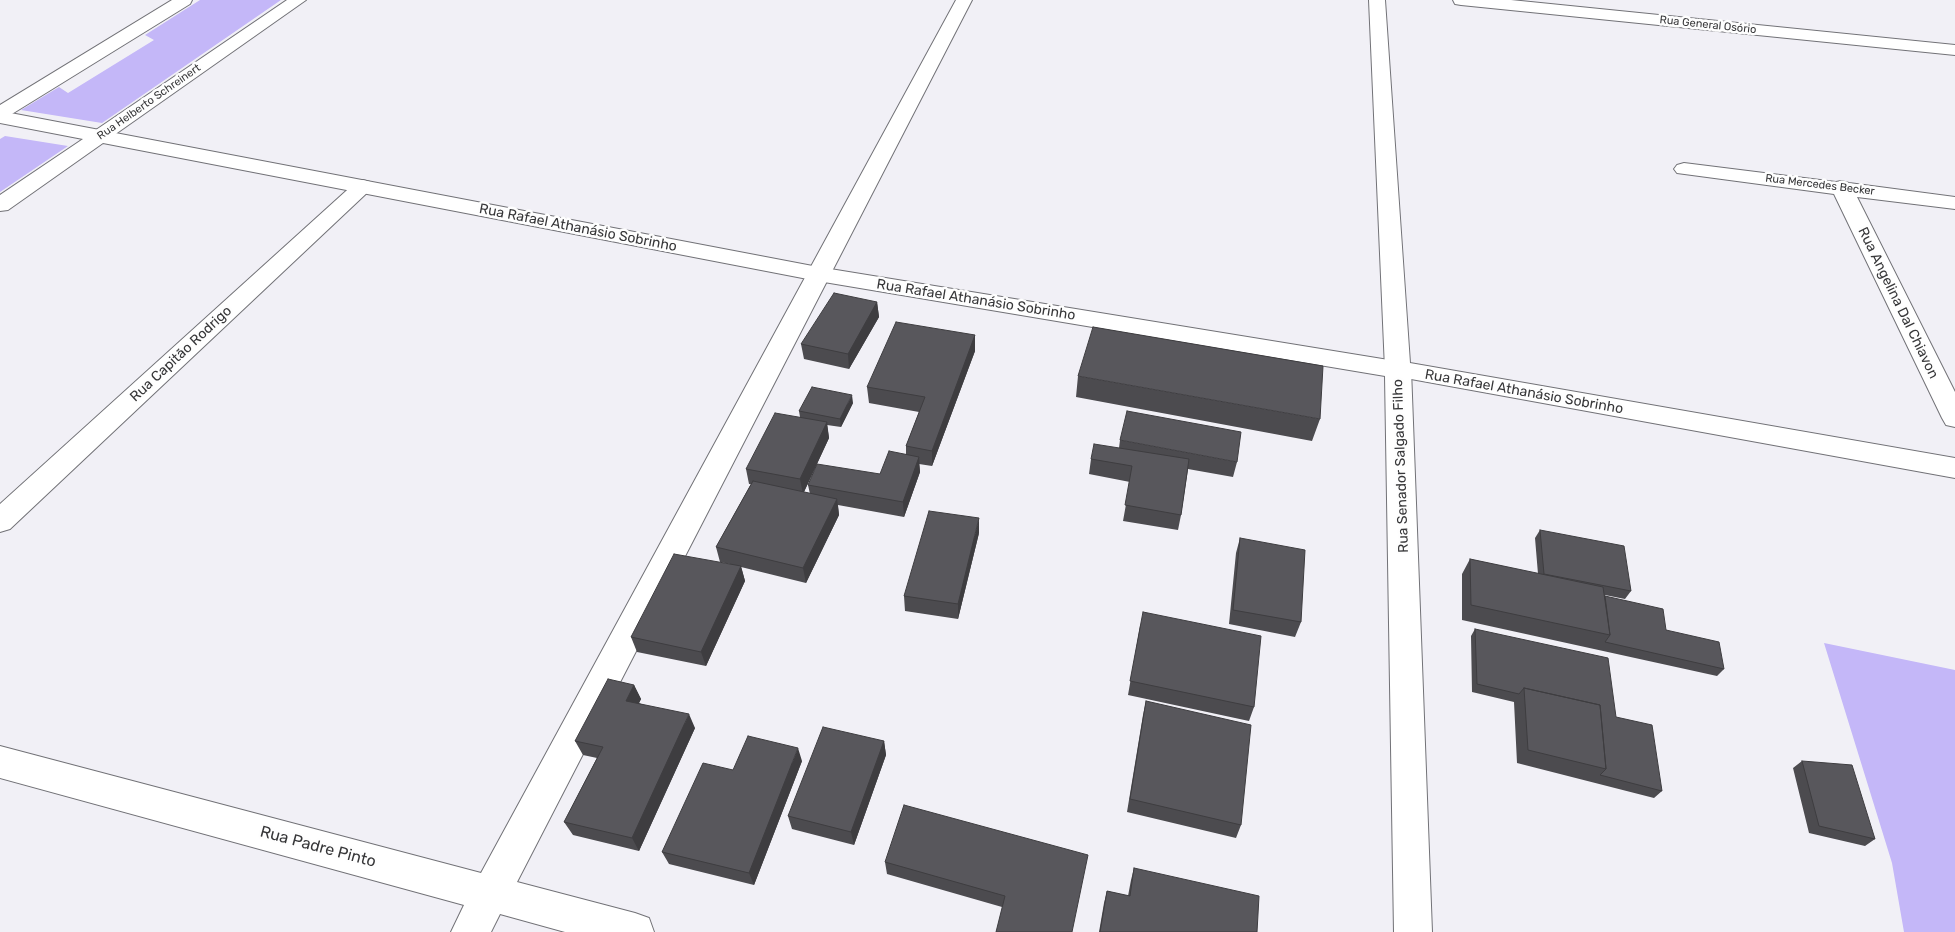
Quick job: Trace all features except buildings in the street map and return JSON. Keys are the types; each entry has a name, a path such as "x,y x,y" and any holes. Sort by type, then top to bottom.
{"street":[{"path":"0,113 184,0"},
{"name":"Rua Helberto Schreinert","path":"0,206 298,0"},
{"path":"470,932 964,0"},
{"name":"Rua Senador Salgado Filho","path":"1377,0 1398,369 1413,932"},
{"name":"Rua General Osório","path":"1461,0 1955,50"},
{"name":"Rua Rafael Athanásio Sobrinho","path":"0,118 818,274 1398,369 1955,468"},
{"name":"Rua Mercedes Becker","path":"1684,169 1841,187 1955,203"},
{"name":"Rua Capitão Rodrigo","path":"0,521 363,186"},
{"name":"Rua Angelina Dal Chiavon","path":"1841,187 1955,418"},
{"name":"Rua Padre Pinto","path":"0,762 635,932"}],"shaded area":[{"path":"200,0 281,0 102,123 21,110 59,87 68,93 154,40 145,35"},
{"path":"5,136 68,146 0,192 0,139"},
{"path":"1824,643 1955,670 1955,932 1904,932 1892,863"}]}
